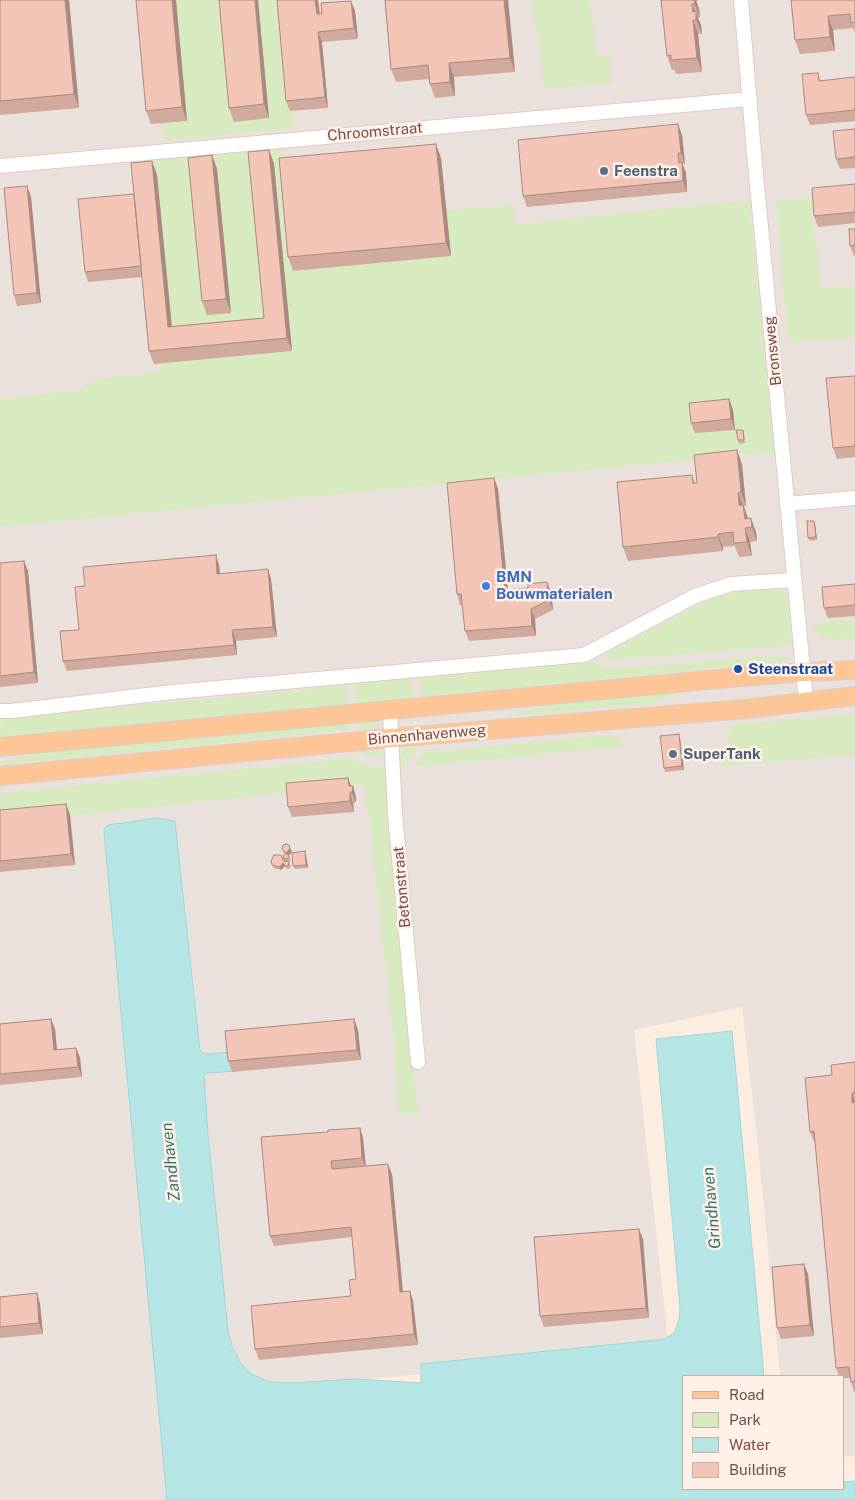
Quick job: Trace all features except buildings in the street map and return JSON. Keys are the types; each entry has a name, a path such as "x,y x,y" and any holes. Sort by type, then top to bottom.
{"main road":[{"name":"Binnenhavenweg","path":"0,747 803,672 855,670"},
{"name":"Binnenhavenweg","path":"0,776 391,738 745,709 855,696"}],"street":[{"name":"Bronsweg","path":"741,0 793,580 806,701"},
{"name":"Chroomstraat","path":"0,166 750,99"},
{"path":"786,504 855,498"},
{"path":"0,711 173,692 584,655 695,596 731,584 793,580"},
{"name":"Betonstraat","path":"390,711 395,815 418,1062"}],"shaded area":[{"path":"0,0 855,0 855,1456 845,1457 845,1375 780,1375 759,1156 742,1007 634,1030 670,1357 433,1373 263,1389 229,1358 202,1062 175,821 178,1500 0,1500"}],"green space":[{"path":"165,0 283,0 295,128 163,141 157,61"},
{"path":"532,0 590,0 596,56 609,55 611,83 545,89"},
{"path":"282,149 293,263 450,251 446,210 512,205 515,224 749,200 774,452 0,527 0,399 78,390 95,379 161,371 137,162"},
{"path":"811,198 821,289 855,286 855,338 788,342 776,201"},
{"path":"765,588 783,591 787,595 792,643 789,646 609,660 604,654 712,599 736,591"},
{"path":"855,619 855,638 835,640 824,638 815,633 812,623"},
{"path":"781,655 790,661 421,697 419,678 593,661 605,668 614,669"},
{"path":"411,678 413,698 356,704 354,684"},
{"path":"345,685 347,705 0,738 0,725 5,718"},
{"path":"679,692 649,704 507,716 566,700"},
{"path":"855,714 855,755 721,766 731,725"},
{"path":"378,716 379,727 358,729 358,718"},
{"path":"349,719 349,730 0,765 0,762 58,747"},
{"path":"612,735 628,746 414,767 425,752"},
{"path":"417,742 417,751 400,770 400,758 403,750 410,743"},
{"path":"376,746 382,759 363,754 360,747"},
{"path":"353,758 357,762 384,769 418,1113 399,1115 393,1032 365,785 0,823 0,793"}],"water":[{"path":"157,818 175,821 200,1050 204,1054 234,1052 236,1071 207,1073 204,1076 228,1331 232,1346 241,1364 251,1374 269,1382 294,1383 356,1379 421,1383 421,1364 666,1339 675,1331 679,1320 680,1307 656,1039 732,1031 764,1375 682,1375 682,1490 845,1490 845,1482 855,1481 855,1500 166,1500 104,833 104,829 108,825"}],"place":[{"name":"Feenstra","path":"604,171"},
{"name":"BMN Bouwmaterialen","path":"486,586"},
{"name":"Steenstraat","path":"738,669"},
{"name":"SuperTank","path":"673,754"}],"water label":[{"name":"Zandhaven","path":"171,1162"},
{"name":"Grindhaven","path":"712,1208"}]}
